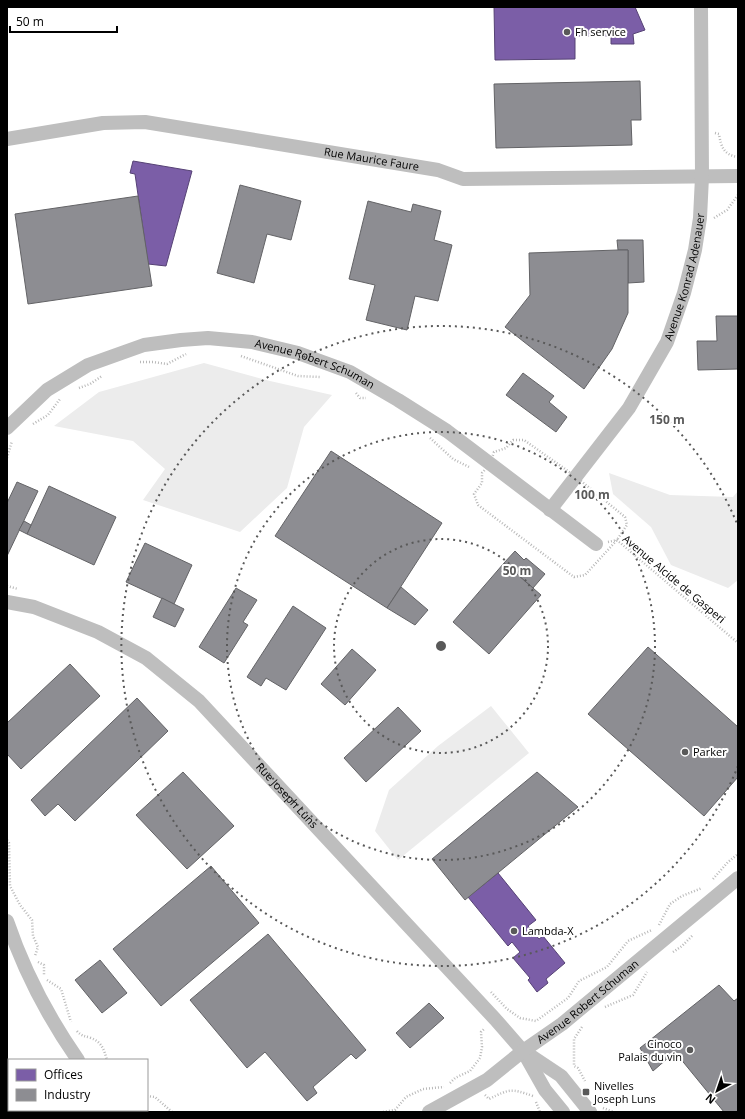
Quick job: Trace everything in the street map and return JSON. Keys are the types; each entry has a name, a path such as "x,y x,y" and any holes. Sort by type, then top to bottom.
{"street":[{"name":"Avenue Konrad Adenauer","path":"550,510 629,408 667,342 684,293 696,250 700,218 702,177 701,7"},
{"name":"Rue Maurice Faure","path":"7,139 103,123 145,122 438,170 463,179 738,176"},
{"name":"Avenue Robert Schuman","path":"11,433 47,390 88,365 144,345 208,338 252,342 298,354 350,372 398,400 447,431 596,544"},
{"name":"Rue Joseph Luns","path":"7,602 34,608 98,632 146,658 199,701 495,1019 523,1051 545,1090 563,1112"},
{"name":"Avenue Robert Schuman","path":"428,1112 478,1086 523,1051 562,1024 738,878"},
{"path":"7,921 15,944 38,996 61,1036 77,1059"},
{"name":"Rue Joseph Luns","path":"523,1051 561,1076 594,1109"}],"path":[{"path":"139,362 167,364 185,354 192,352"},
{"path":"235,354 298,376 326,377"},
{"path":"77,389 90,384 103,375"},
{"path":"355,392 360,398 370,398"},
{"path":"31,425 48,415 64,393"},
{"path":"7,458 11,442 11,433"},
{"path":"426,434 453,459 471,467"},
{"path":"476,470 482,473"},
{"name":"Avenue Alcide de Gasperi","path":"596,544 617,540 738,643"},
{"path":"7,586 25,591"},
{"path":"7,840 9,843 10,886 20,905 32,920 33,936 38,947 35,956 39,962 44,965 44,979 61,989 73,1028 80,1035 92,1038 103,1046 107,1059"},
{"path":"709,884 728,862 738,854"},
{"path":"490,991 507,1009 520,1018 536,1021 568,998 578,981 607,967 628,941 658,927 670,904 682,896 705,886"},
{"path":"670,954 688,941 697,930"},
{"path":"602,1009 633,995 648,971"},
{"path":"383,1112 395,1110 406,1097 423,1089 446,1087 455,1078 470,1071 480,1058 482,1047 481,1032 507,1009"},
{"path":"584,1023 574,1039 574,1066 578,1068 586,1084"},
{"path":"489,1099 508,1090 518,1091 536,1097 536,1103 540,1112"},
{"path":"148,1096 155,1097 172,1112"},
{"path":"594,1109 614,1112"}],"shaded area":[{"path":"204,363 270,381 332,395 304,427 287,488 240,532 143,500 165,469 133,441 54,426 99,392"},
{"path":"609,473 670,495 733,497 738,491 738,580 728,588 671,565 651,527 613,494"},
{"path":"491,706 529,753 398,860 375,831 389,790 438,746"}],"building: Offices":[{"name":"Fh service","path":"494,7 635,7 645,30 633,34 634,44 611,44 611,36 575,36 575,59 495,60"},
{"path":"133,161 192,171 166,266 148,264 135,174 130,173"},
{"name":"Lambda-X","path":"498,873 536,920 528,926 539,939 543,936 565,963 546,979 548,983 537,992 528,980 530,978 513,958 520,952 512,942 508,946 468,897"}],"building: Industry":[{"path":"640,81 641,120 631,120 632,145 496,148 494,84"},
{"path":"240,185 301,201 291,240 267,234 254,283 217,273"},
{"path":"138,196 152,286 28,304 15,214"},
{"path":"368,201 411,212 413,204 441,211 434,240 452,245 438,301 415,296 407,330 366,320 375,285 349,279"},
{"path":"617,240 643,240 644,282 628,283 628,250 618,250"},
{"path":"628,250 628,313 612,349 584,389 505,327 530,295 529,253"},
{"path":"716,316 738,316 738,369 698,370 697,341 717,341"},
{"path":"523,373 554,396 549,402 567,417 556,432 506,395"},
{"path":"331,451 442,523 387,608 275,536"},
{"path":"17,482 38,491 7,556 7,503"},
{"path":"49,486 116,517 94,565 27,534"},
{"path":"24,521 31,525 27,534 19,530"},
{"path":"145,543 192,565 174,604 126,582"},
{"path":"515,551 524,560 526,558 545,574 533,588 504,563"},
{"path":"504,563 541,595 489,654 453,622"},
{"path":"401,587 428,610 415,625 387,608"},
{"path":"236,588 257,600 243,622 248,625 224,663 199,647"},
{"path":"162,598 184,609 175,627 153,617"},
{"path":"293,606 326,628 286,690 266,678 261,686 247,677"},
{"name":"Parker","path":"648,647 738,727 738,777 704,816 588,714"},
{"path":"352,649 376,670 345,705 321,684"},
{"path":"70,664 100,696 21,769 7,754 7,723"},
{"path":"137,698 168,731 75,821 58,804 45,816 31,800"},
{"path":"398,707 421,731 366,782 344,758"},
{"path":"183,772 234,826 187,869 136,815"},
{"path":"537,772 578,807 465,900 432,859"},
{"path":"211,866 259,923 161,1006 113,949"},
{"path":"268,934 366,1050 356,1059 351,1054 313,1087 317,1093 307,1101 265,1052 247,1068 190,1000"},
{"path":"100,960 127,993 102,1013 75,980"},
{"name":"Cinoco Palais du vin","path":"719,985 734,1001 738,998 738,1112 724,1112 675,1052 653,1071 640,1048"},
{"path":"429,1003 444,1018 410,1048 396,1033"},
{"path":"7,1088 8,1108 7,1109"},
{"path":"8,1108 8,1111 50,1112 7,1112"}],"place":[{"name":"Fh service","path":"567,32"},
{"name":"Parker","path":"685,752"},
{"name":"Lambda-X","path":"514,931"},
{"name":"Cinoco Palais du vin","path":"690,1050"},
{"name":"Nivelles Joseph Luns","path":"586,1092"}]}
